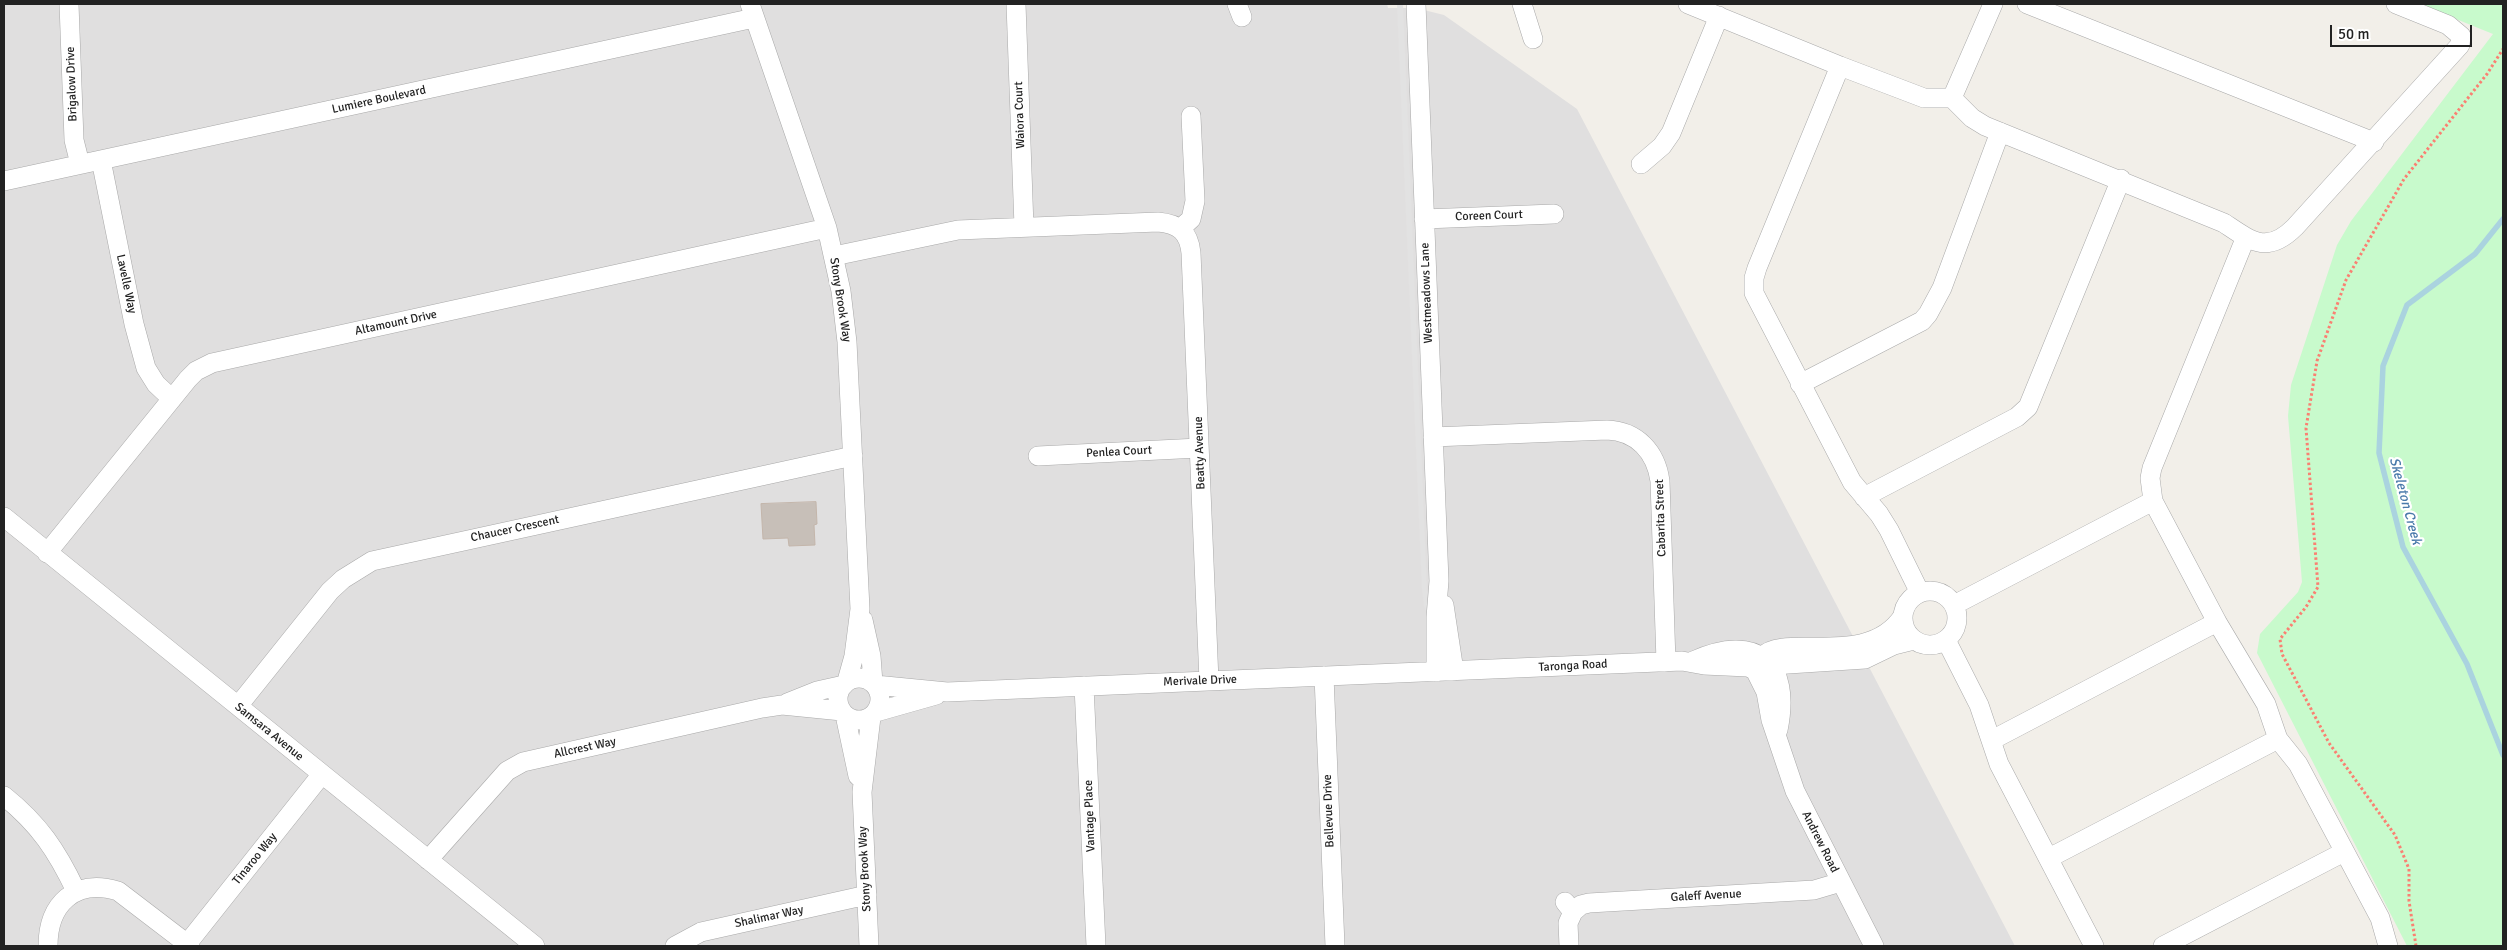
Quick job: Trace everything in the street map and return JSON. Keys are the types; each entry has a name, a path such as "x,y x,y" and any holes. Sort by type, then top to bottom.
{"street":[{"name":"Brigalow Drive","path":"69,4 74,140 80,164"},
{"name":"Waiora Court","path":"1016,4 1024,227"},
{"name":"Westmeadows Lane","path":"1416,4 1439,581 1447,617 1445,671"},
{"path":"1522,4 1533,39"},
{"path":"1688,4 1924,98 1952,98 1972,118 2000,132 2121,179 2224,223 2245,239 2260,243 2288,234 2457,51 2462,40 2456,30 2396,4"},
{"path":"1952,98 1993,4"},
{"path":"2027,4 2374,142"},
{"name":"Lumiere Boulevard","path":"4,181 752,11"},
{"name":"Stony Brook Way","path":"752,11 827,228 845,316 860,609 854,656 846,683"},
{"path":"1641,164 1662,146 1671,133 1719,16"},
{"path":"1840,66 1754,278 1754,293 1852,482 1879,514 1889,530 1920,593"},
{"path":"834,256 949,232 1158,222 1174,224 1181,228 1191,219 1195,201 1191,116"},
{"path":"1800,384 1922,321 1928,314 1942,288 2000,132"},
{"name":"Lavelle Way","path":"101,160 134,324 146,368 156,384 172,398"},
{"path":"1864,497 2017,417 2028,407 2121,179"},
{"name":"Coreen Court","path":"1424,219 1554,214"},
{"name":"Altamount Drive","path":"47,553 172,398 196,371 212,363 827,228"},
{"name":"Beatty Avenue","path":"1181,228 1188,236 1191,253 1209,681"},
{"path":"2245,239 2154,463 2150,478 2153,501 2217,622 2266,704 2278,739 2298,764 2380,918 2388,946"},
{"name":"Cabarita Street","path":"1433,437 1607,430 1626,433 1640,440 1654,460 1660,481 1666,662"},
{"name":"Penlea Court","path":"1038,456 1199,448"},
{"name":"Chaucer Crescent","path":"238,706 330,591 343,579 372,561 853,456"},
{"path":"1954,605 2153,501"},
{"name":"Samsara Avenue","path":"4,517 535,946"},
{"path":"1939,592 1954,605 1957,614 1956,624 1953,633 1946,640 1930,645 1914,640 1861,652 1871,641 1897,625 1903,616 1908,602 1920,593 1939,592"},
{"name":"Stony Brook Way","path":"860,609 871,656 874,684"},
{"path":"1903,616 1904,627 1914,640"},
{"path":"1992,740 2217,622"},
{"path":"1946,640 1979,705 1999,764 2094,946"},
{"name":"Taronga Road","path":"1445,671 1666,662 1737,666 1764,664 1780,649 1861,652"},
{"name":"Andrew Road","path":"1764,664 1763,684 1771,720 1778,734 1795,791 1874,946"},
{"name":"Merivale Drive","path":"874,684 947,692 1445,671"},
{"name":"Bellevue Drive","path":"1324,676 1335,946"},
{"path":"860,678 874,684 880,700 874,714 858,720 843,713 838,697 846,683 860,678"},
{"name":"Allcrest Way","path":"428,860 501,777 523,762 782,705 817,691 846,683"},
{"name":"Vantage Place","path":"1084,686 1096,946"},
{"name":"Merivale Drive","path":"874,714 947,692"},
{"name":"Allcrest Way","path":"782,705 843,713"},
{"name":"Stony Brook Way","path":"843,713 862,792 869,946"},
{"name":"Stony Brook Way","path":"862,792 874,714"},
{"path":"2049,858 2278,739"},
{"name":"Tinaroo Way","path":"189,945 322,774"},
{"path":"4,796 39,828 54,848 76,891"},
{"path":"2163,946 2344,852"},
{"name":"Galeff Avenue","path":"1569,946 1569,907 1589,903 1814,890 1841,882"},
{"path":"48,946 52,917 60,905 76,891 91,887 104,887 118,891 189,945"},
{"name":"Shalimar Way","path":"675,946 701,932 867,895"}],"path":[{"path":"2416,946 2409,901 2409,869 2395,835 2329,743 2282,654 2280,639 2306,608 2318,587 2306,428 2317,361 2346,280 2404,179 2487,74 2503,49"}],"shaded area":[{"path":"4,4 1387,4 1388,8 1416,8 1444,15 1577,109 2015,946 4,946"},
{"path":"1397,4 1403,4 1428,616 1424,606 1422,589"}],"green space":[{"path":"2419,4 2503,4 2503,946 2407,946 2257,653 2260,634 2298,592 2302,582 2288,416 2291,385 2337,245 2351,221 2493,34"}],"building":[{"path":"816,502 817,524 814,525 815,545 789,546 788,538 763,539 761,504"}],"waterway":[{"name":"Skeleton Creek","path":"2503,219 2475,254 2407,305 2383,366 2379,453 2403,547 2467,664 2503,755"}]}
